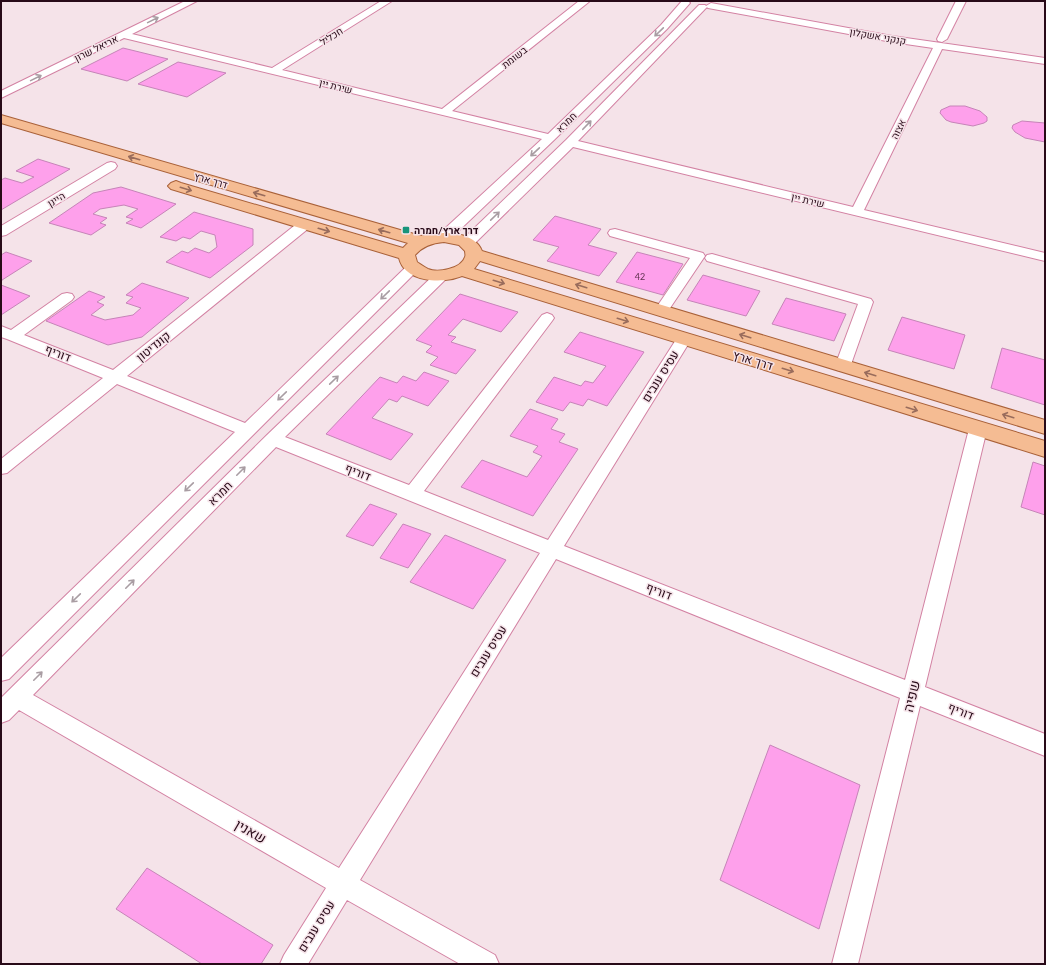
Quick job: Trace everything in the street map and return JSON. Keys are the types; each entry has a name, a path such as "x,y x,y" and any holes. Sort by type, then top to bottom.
{"main road":[{"name":"דרך ארץ","path":"1,119 422,242"},
{"path":"1,133 148,177"},
{"name":"דרך ארץ","path":"163,182 304,225 410,261"},
{"path":"444,237 453,238 471,249 474,260 462,271 442,276 420,272 410,261 410,250 422,242 444,237"},
{"name":"דרך ארץ","path":"471,249 661,311 1045,427"},
{"name":"דרך ארץ","path":"462,271 1045,449"}],"street":[{"name":"אריאל שרון","path":"1,84 173,1"},
{"name":"אריאל שרון","path":"1,95 192,1"},
{"name":"חכליל","path":"274,71 387,1"},
{"name":"בשומת","path":"443,112 585,1"},
{"name":"קנקני אשקלון","path":"726,1 940,43 1045,54"},
{"name":"אצוה","path":"857,211 961,1"},
{"name":"קנקני אשקלון","path":"684,2 711,5 1045,61"},
{"name":"חמרא","path":"444,237 550,138 664,27 684,2"},
{"name":"חמרא","path":"471,249 570,143 711,5"},
{"name":"שירת יין","path":"122,35 550,138"},
{"name":"שירת יין","path":"570,143 1045,257"},
{"name":"היינן","path":"1,232 111,166"},
{"name":"קונדיטון","path":"1,468 304,225"},
{"path":"615,233 698,256 661,311"},
{"path":"712,258 866,302 843,366"},
{"path":"1,672 247,430 410,261"},
{"name":"חמרא","path":"9,705 273,439 442,276"},
{"path":"7,333 67,297"},
{"path":"412,494 547,318"},
{"name":"דוריף","path":"7,333 247,430"},
{"name":"עסיס ענבים","path":"293,964 684,338"},
{"name":"שפיה","path":"844,964 978,429"},
{"name":"דוריף","path":"273,439 913,691 1045,745"},
{"name":"שאנין","path":"9,705 343,884 486,964"}],"building":[{"path":"123,48 168,59 127,81 81,69"},
{"path":"178,62 226,73 187,97 138,84"},
{"path":"950,106 965,106 980,111 987,117 987,121 973,126 946,120 940,113 941,110"},
{"path":"1022,121 1045,123 1045,142 1025,138 1015,132 1012,128 1013,125"},
{"path":"38,159 70,169 1,210 1,180 5,178 22,183 34,177 16,171"},
{"path":"121,187 176,204 141,228 126,223 133,219 126,217 138,209 124,205 100,209 93,214 107,218 100,223 106,225 91,235 49,223 93,193"},
{"path":"194,212 253,229 253,245 210,278 166,262 182,251 188,253 195,248 209,253 217,247 215,235 201,231 190,239 183,237 176,241 160,237"},
{"path":"555,216 601,229 588,245 617,253 599,276 547,261 559,247 533,240"},
{"path":"6,252 32,261 1,282 1,255"},
{"path":"637,252 683,264 663,295 616,282"},
{"path":"703,275 760,291 746,316 687,300"},
{"path":"142,283 189,298 142,337 108,345 46,321 89,291 105,297 97,302 104,305 91,315 105,320 133,315 141,308 126,303 133,297 126,295"},
{"path":"1,285 30,296 1,315"},
{"path":"460,294 518,312 501,332 463,319 448,335 456,337 451,342 476,350 456,374 430,365 438,357 426,352 432,346 416,340"},
{"path":"786,298 846,314 834,341 772,324"},
{"path":"902,317 965,335 954,369 888,350"},
{"path":"580,332 644,352 607,406 588,399 583,406 570,402 563,411 536,402 554,377 581,386 585,381 593,383 606,366 564,352"},
{"path":"1002,348 1045,360 1045,405 991,388"},
{"path":"424,372 449,381 428,406 402,396 397,402 389,399 372,418 413,434 391,460 326,434 380,377 397,383 403,376 416,381"},
{"path":"530,409 558,419 551,429 565,434 559,442 578,449 533,516 461,487 482,460 527,477 542,456 533,452 538,446 510,436"},
{"path":"1033,462 1045,466 1045,515 1021,507"},
{"path":"370,504 397,514 373,546 346,536"},
{"path":"403,524 431,534 408,568 380,558"},
{"path":"445,535 506,560 473,609 410,582"},
{"path":"770,745 860,785 819,929 720,880"},
{"path":"147,868 273,945 261,964 202,964 116,909"}],"place":[{"name":"דרך ארץ/חמרה","path":"406,230"}]}
